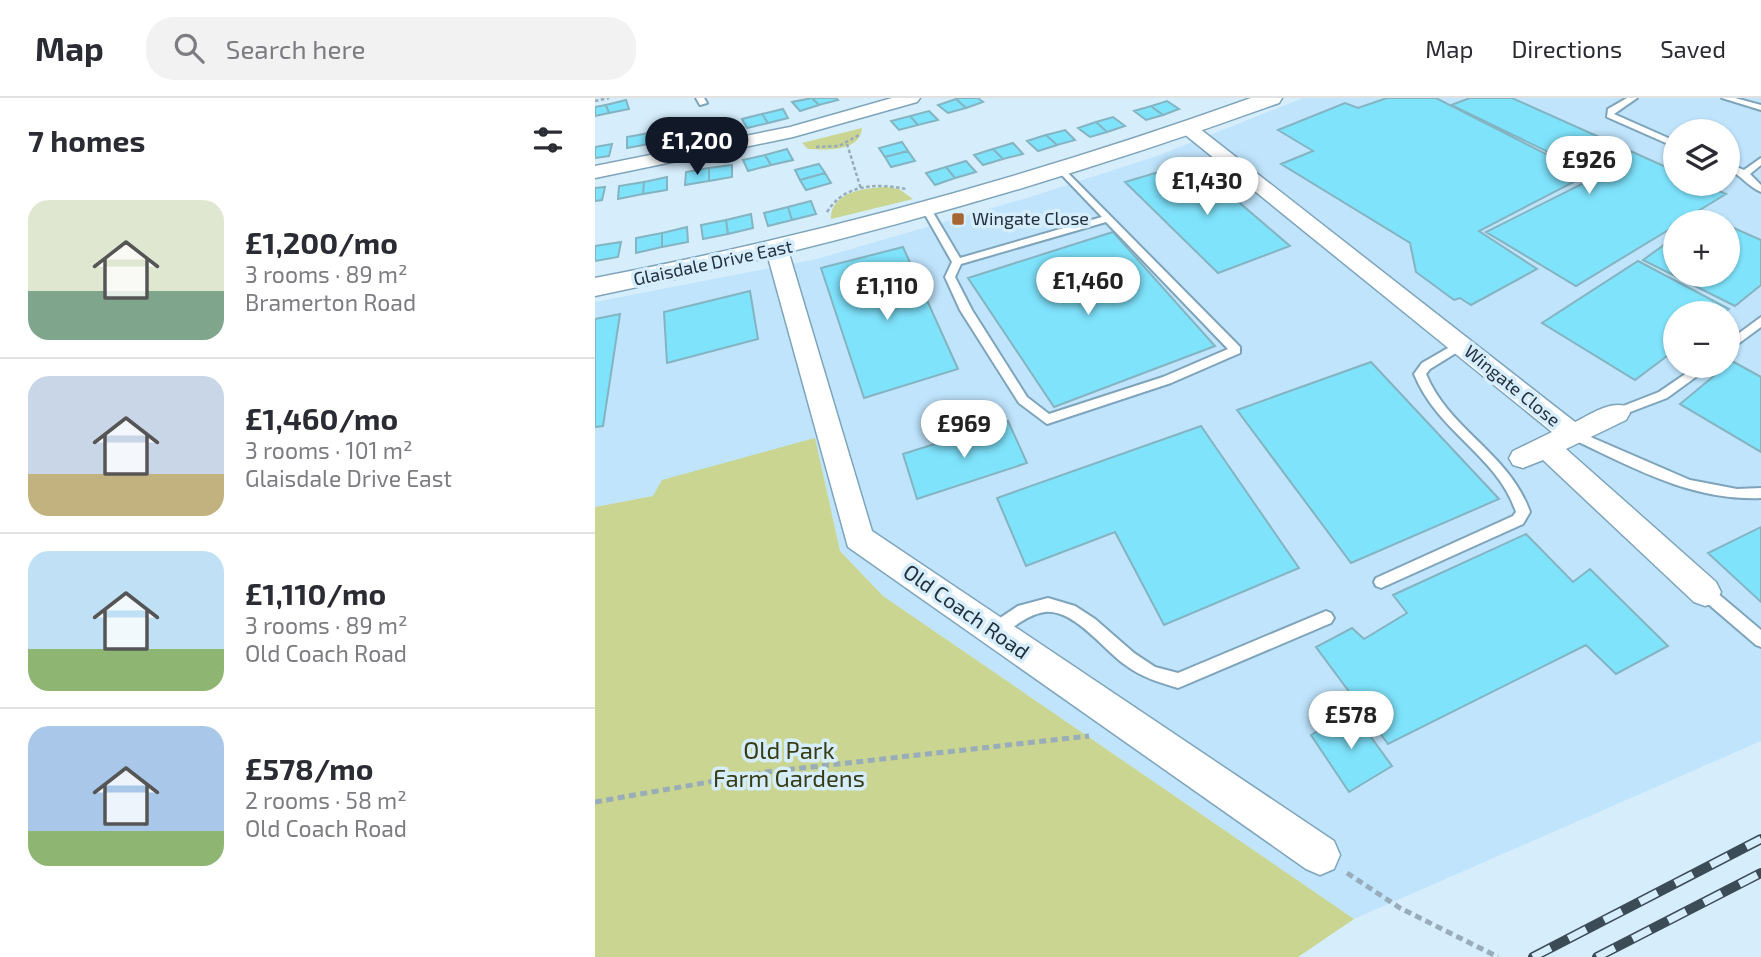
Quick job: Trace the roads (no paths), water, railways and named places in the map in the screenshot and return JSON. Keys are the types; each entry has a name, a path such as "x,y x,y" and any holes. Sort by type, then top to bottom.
{"street":[{"path":"595,172 793,132 911,98"},
{"name":"Glaisdale Drive East","path":"595,287 777,250 928,211 1188,129 1271,98"},
{"name":"Wingate Close","path":"1188,129 1572,434"},
{"name":"Old Coach Road","path":"777,250 859,538 1320,855"},
{"name":"Wingate Close","path":"1534,452 1617,413"},
{"path":"1534,452 1705,592"}],"lane":[{"path":"1633,98 1611,111 1610,115 1663,139"},
{"path":"1726,98 1761,108"},
{"path":"1745,174 1761,161"},
{"path":"1062,170 1236,350 1167,380 1047,419 1023,400 967,310 950,276 957,262 1108,218"},
{"path":"1740,172 1761,189"},
{"path":"928,211 957,262"},
{"path":"1740,338 1761,321"},
{"path":"1381,582 1518,520 1523,512 1521,499 1498,470 1436,404 1422,384 1419,374 1426,366 1460,345"},
{"path":"1617,413 1663,395 1688,378"},
{"path":"1572,434 1692,486 1761,493"},
{"path":"1498,470 1534,452"},
{"path":"1705,592 1761,640"},
{"path":"993,631 1013,613 1034,605 1064,606 1079,615 1133,663 1164,680 1178,681 1326,618"}],"railway":[{"path":"1533,957 1761,839"},
{"path":"1597,957 1761,873"}],"place":[{"name":"Wingate Close","path":"958,219"}],"park label":[{"name":"Old Park Farm Gardens","path":"789,765"}]}
